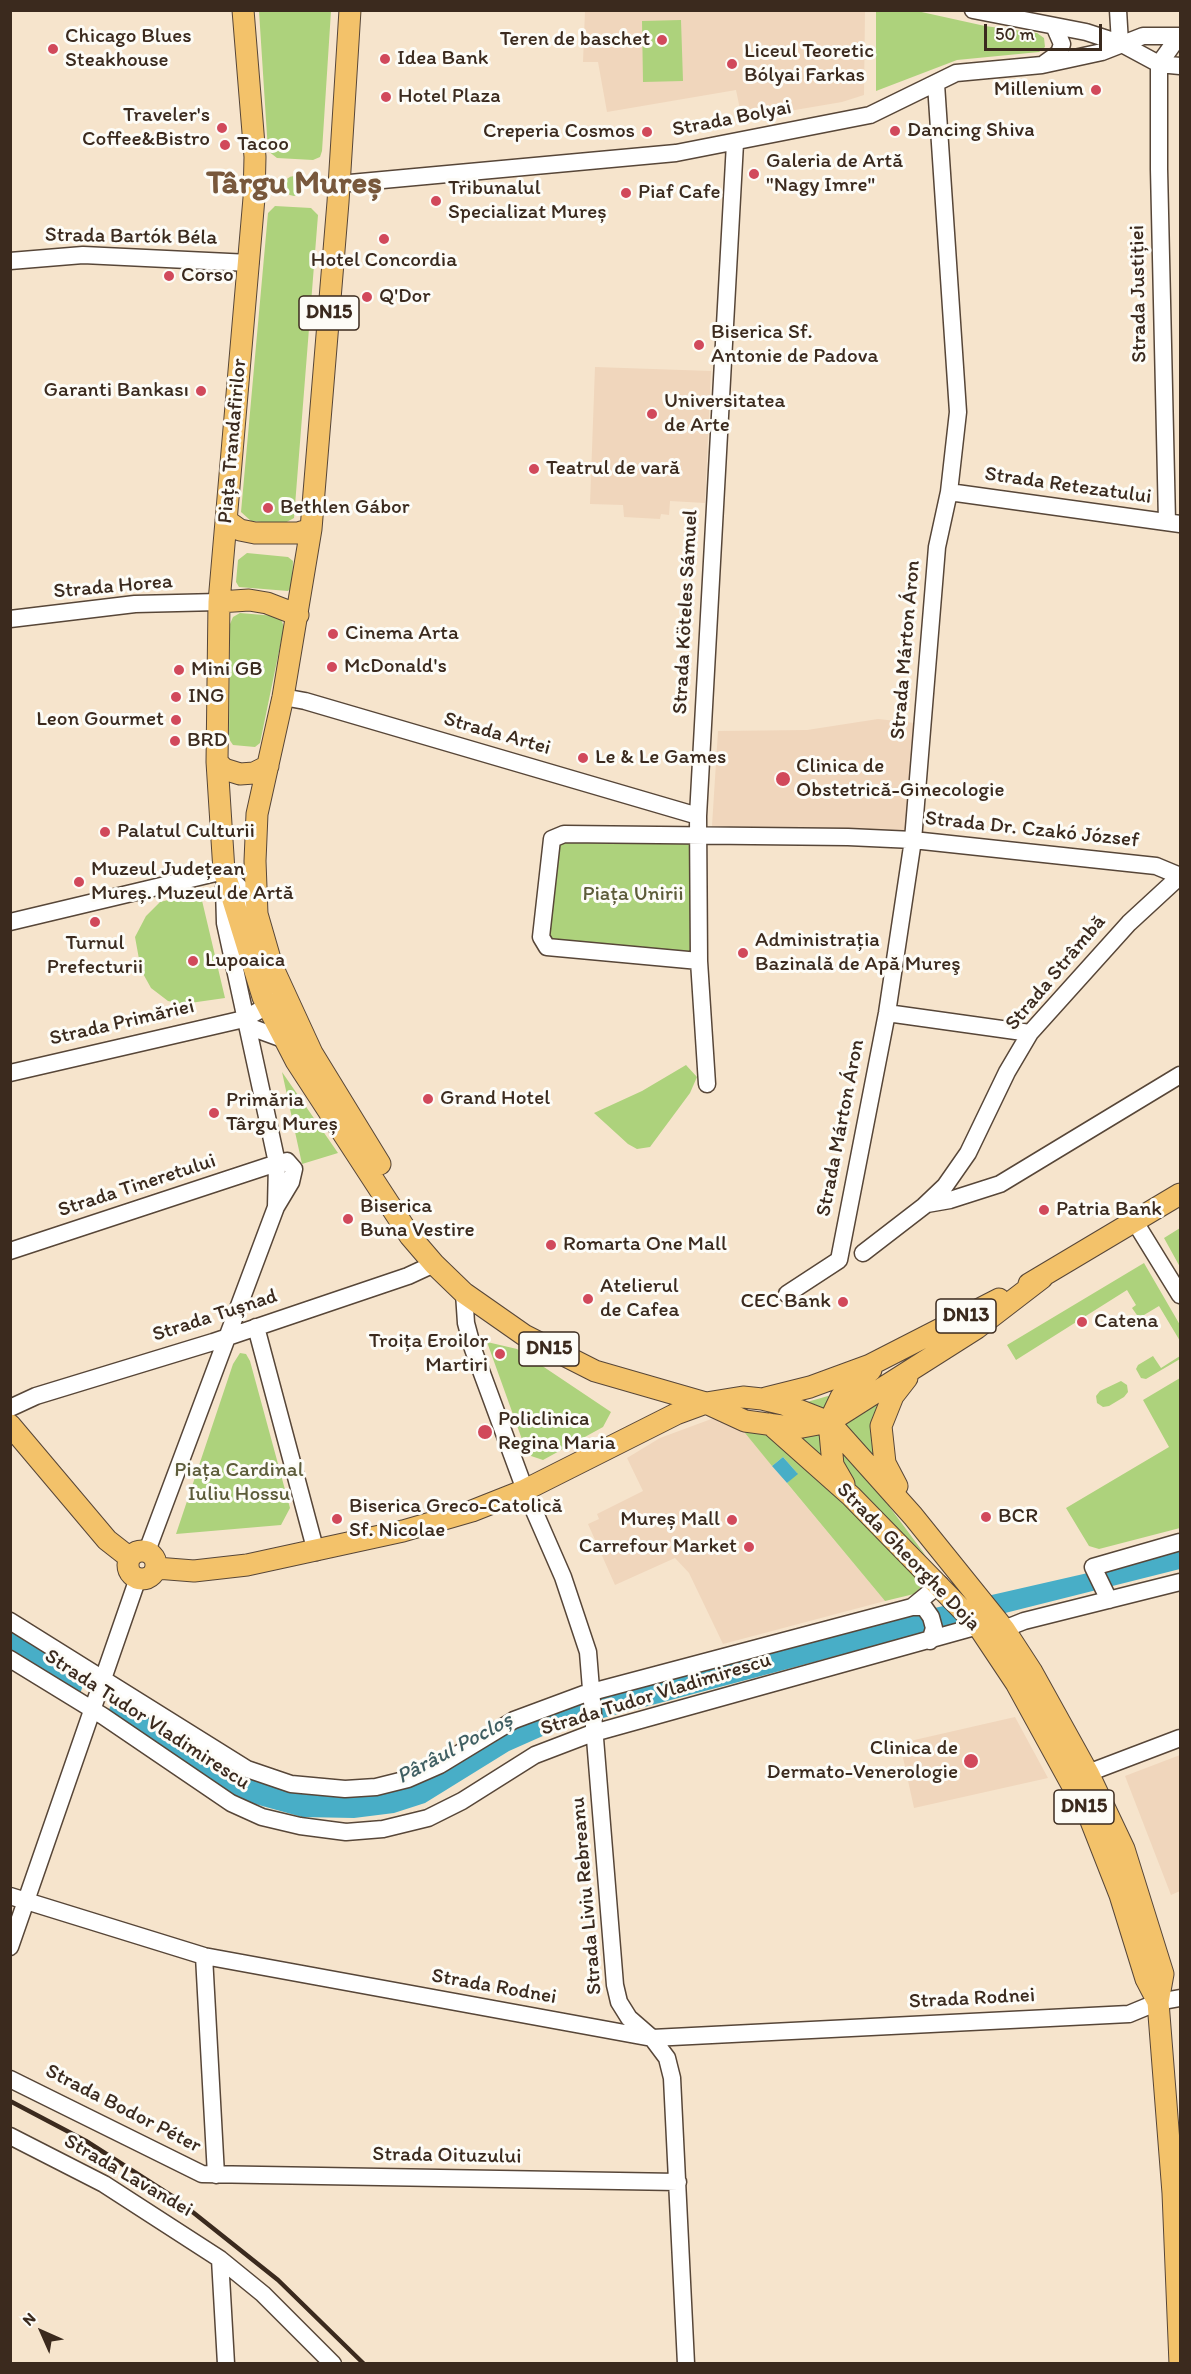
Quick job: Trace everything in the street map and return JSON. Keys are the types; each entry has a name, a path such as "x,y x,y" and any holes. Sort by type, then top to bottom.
{"main road":[{"name":"Piața Trandafirilor","path":"243,10 255,157 250,264 219,602 217,762 224,872 265,1002 283,1039 411,1236 434,1264"},
{"name":"DN15","path":"350,10 339,184 311,529 283,697 257,814 255,861 257,914 279,981 312,1053 420,1228 434,1264 464,1293 524,1335 595,1371 706,1403 746,1420 769,1424"},
{"path":"226,520 240,530 255,533 278,535 311,529"},
{"path":"219,602 249,600 267,603 298,615"},
{"path":"217,762 224,769 240,774 254,773 268,766"},
{"name":"DN13","path":"762,1399 838,1378 891,1355 1041,1278 1180,1194"},
{"name":"DN13","path":"916,1368 976,1328 1041,1278"},
{"path":"851,1496 832,1465 829,1422 841,1397 859,1378 891,1355"},
{"path":"769,1424 797,1428 829,1422 916,1368"},
{"path":"913,1516 885,1463 881,1426 893,1396 916,1368"},
{"name":"DN15","path":"706,1403 743,1397 762,1399 783,1404 829,1422"},
{"path":"10,1425 106,1540 144,1559 194,1571 247,1565 316,1552 453,1517 525,1490 676,1414 706,1403"},
{"name":"Strada Gheorghe Doja","path":"829,1422 913,1516 1004,1629 1032,1672 1088,1773 1124,1849 1163,1974 1158,2002 1173,2193 1180,2364"},
{"name":"Strada Gheorghe Doja","path":"769,1424 851,1496 978,1626 1016,1683 1089,1816 1113,1876 1146,1979 1158,2002"},
{"path":"138,1578 152,1575 144,1559"}],"street":[{"path":"973,10 1055,28 1086,32 1120,43 1159,64 1180,66"},
{"path":"1118,10 1120,43"},
{"path":"1042,65 1059,53 1062,44 1055,28"},
{"name":"Strada Bolyai","path":"339,184 676,153 735,143 870,115 956,73 1042,65 1102,52 1120,43 1143,36 1180,36"},
{"path":"1159,64 1180,36"},
{"name":"Strada Justiției","path":"1159,64 1159,169 1174,523"},
{"name":"Strada Márton Áron","path":"787,1294 839,1260 887,1013 913,840 937,547 949,492 958,411 936,84"},
{"name":"Strada Köteles Sámuel","path":"708,1084 699,962 697,836 735,143"},
{"name":"Strada Bartók Béla","path":"10,261 82,255 250,264"},
{"name":"Strada Retezatului","path":"949,492 1174,523"},
{"name":"Strada Horea","path":"10,619 135,604 219,602"},
{"name":"Strada Artei","path":"283,697 305,700 698,816"},
{"path":"697,836 555,836 550,842 541,937 551,950 699,962"},
{"name":"Strada Dr. Czakó József","path":"697,836 913,840 1156,866 1180,876"},
{"path":"224,872 243,891 257,914"},
{"path":"10,922 224,872"},
{"path":"144,1559 276,1207 277,1163 225,923 224,872"},
{"name":"Strada Strâmbă","path":"863,1253 927,1204 945,1186 968,1153 1007,1072 1030,1033 1129,923 1180,876"},
{"path":"244,1019 260,1010 279,981"},
{"path":"887,1013 1030,1033"},
{"path":"244,1019 253,1028 283,1039"},
{"name":"Strada Primăriei","path":"10,1073 244,1019"},
{"name":"Strada Strâmbă","path":"927,1204 950,1200 1000,1184 1180,1075"},
{"name":"Strada Tineretului","path":"10,1251 277,1163"},
{"path":"1135,1222 1180,1295"},
{"name":"Strada Tușnad","path":"10,1408 36,1396 229,1337 408,1276 434,1264"},
{"name":"Strada Liviu Rebreanu","path":"464,1293 466,1323 474,1349 525,1490 563,1577 588,1652 615,1985 619,2002 629,2018 652,2038 668,2058 672,2078 686,2364"},
{"path":"256,1327 316,1552"},
{"path":"1109,1600 1093,1567 1180,1542"},
{"path":"10,1947 18,1899 102,1681 138,1578"},
{"path":"1004,1629 1024,1621 1180,1582"},
{"name":"Strada Tudor Vladimirescu","path":"10,1621 102,1681 247,1769 291,1784 326,1789 376,1787 408,1779 440,1765 514,1720 591,1694 912,1607 939,1584"},
{"path":"912,1607 924,1607 932,1617 934,1628 930,1641"},
{"name":"Strada Tudor Vladimirescu","path":"10,1659 92,1707 231,1803 262,1817 300,1826 346,1832 383,1829 428,1818 462,1801 535,1755 595,1727 930,1641 978,1626"},
{"path":"1088,1773 1180,1738"},
{"name":"Strada Rodnei","path":"18,1899 204,1956 652,2038 1129,2014 1158,2002 1180,1998"},
{"path":"204,1956 216,2175"},
{"name":"Strada Bodor Péter","path":"10,2079 187,2168 216,2175"},
{"name":"Strada Lavandei","path":"10,2136 104,2184 220,2259 263,2294 333,2364"},
{"name":"Strada Oituzului","path":"216,2175 678,2182"},
{"path":"220,2259 226,2364"}],"shaded area":[{"name":"Liceul Teoretic Bólyai Farkas","path":"585,11 865,11 864,95 842,102 742,119 736,90 607,112 598,62 583,62"},
{"name":"Universitatea de Arte","path":"595,367 711,371 705,503 670,501 669,515 661,514 660,519 624,517 623,505 590,504"},
{"name":"Clinica de Obstetrică-Ginecologie","path":"878,719 915,723 905,832 712,826 718,731 807,730"},
{"path":"714,1418 736,1422 885,1601 723,1644 689,1573 675,1558 615,1585 588,1524 599,1519 597,1514 643,1491 627,1458 660,1438"},
{"name":"Clinica de Dermato-Venerologie","path":"1015,1717 1048,1778 914,1808 902,1753 912,1750 910,1741"},
{"path":"1180,1755 1180,1891 1171,1895 1125,1776"}],"green space":[{"path":"259,11 331,11 322,151 320,157 313,160 277,158 268,151"},
{"path":"876,11 917,11 985,26 1037,33 1044,38 1045,47 1039,52 957,60 876,91"},
{"name":"Teren de baschet","path":"681,20 683,81 643,82 642,21"},
{"path":"294,176 301,179 304,186 301,193 294,196 287,193 284,186 287,179"},
{"path":"275,206 311,208 318,215 294,518 283,524 251,521 241,512 268,213"},
{"path":"247,553 288,557 293,561 292,587 288,591 239,587 236,582 238,560"},
{"path":"240,613 275,616 281,619 284,627 260,743 255,747 233,745 229,739 230,624 233,617"},
{"name":"Piața Unirii","path":"697,836 699,961 547,947 550,842"},
{"path":"200,892 225,998 183,1004 168,1001 151,988 141,970 135,937 146,916 160,902"},
{"path":"686,1065 697,1077 690,1093 650,1147 637,1149 628,1144 594,1113 642,1091"},
{"path":"282,1072 338,1153 302,1164"},
{"path":"1180,1228 1180,1267 1164,1238"},
{"path":"1144,1263 1180,1325 1180,1341 1159,1306 1139,1318 1132,1308 1136,1305 1127,1290 1016,1360 1007,1345"},
{"path":"487,1342 517,1349 611,1412 603,1427 543,1460 531,1456 524,1445"},
{"name":"Piața Cardinal Iuliu Hossu","path":"240,1353 246,1354 250,1361 290,1508 281,1525 176,1534 233,1364"},
{"path":"1153,1356 1161,1368 1180,1356 1180,1359 1146,1379 1141,1378 1136,1369 1138,1365"},
{"path":"1180,1378 1180,1528 1099,1549 1089,1546 1066,1508 1169,1447 1143,1400"},
{"path":"1121,1381 1127,1385 1128,1392 1124,1397 1109,1406 1103,1407 1097,1403 1096,1396 1100,1391"},
{"path":"842,1392 824,1417 800,1404"},
{"path":"880,1403 871,1437 874,1456 844,1423"},
{"path":"736,1422 759,1430 780,1444 917,1574 921,1587 914,1594 885,1601 787,1483 797,1473 783,1457 772,1466"},
{"path":"823,1429 825,1461 794,1432"},
{"path":"835,1441 877,1490 926,1556 856,1489 839,1465"}],"water":[{"path":"783,1457 798,1474 787,1483 772,1466"},
{"name":"Pârâul Pocloș","path":"1180,1548 1180,1569 874,1646 554,1731 509,1751 425,1803 394,1813 354,1818 302,1817 248,1802 220,1788 11,1656 10,1627 231,1769 257,1781 307,1794 357,1795 527,1718 904,1615 1101,1570"}],"pier":[{"path":"86,1676 115,1694 107,1715 79,1697"}],"railway":[{"path":"10,2101 86,2141 175,2198 278,2280 364,2364"}],"place":[{"name":"Teren de baschet","path":"662,40"},
{"name":"Chicago Blues Steakhouse","path":"53,49"},
{"name":"Idea Bank","path":"385,59"},
{"name":"Liceul Teoretic Bólyai Farkas","path":"732,64"},
{"name":"Millenium","path":"1096,90"},
{"name":"Hotel Plaza","path":"386,97"},
{"name":"Traveler's Coffee&Bistro","path":"222,128"},
{"name":"Dancing Shiva","path":"895,131"},
{"name":"Creperia Cosmos","path":"647,132"},
{"name":"Tacoo","path":"225,145"},
{"name":"Galeria de Artă \"Nagy Imre\"","path":"754,174"},
{"name":"Piaf Cafe","path":"626,193"},
{"name":"Tribunalul Specializat Mureș","path":"436,201"},
{"name":"Hotel Concordia","path":"384,239"},
{"name":"Corso","path":"169,276"},
{"name":"Q'Dor","path":"367,297"},
{"name":"Biserica Sf. Antonie de Padova","path":"699,345"},
{"name":"Garanti Bankası","path":"201,391"},
{"name":"Universitatea de Arte","path":"652,414"},
{"name":"Teatrul de vară","path":"534,469"},
{"name":"Bethlen Gábor","path":"268,508"},
{"name":"Cinema Arta","path":"333,634"},
{"name":"McDonald's","path":"332,667"},
{"name":"Mini GB","path":"179,670"},
{"name":"ING","path":"176,697"},
{"name":"Leon Gourmet","path":"176,720"},
{"name":"BRD","path":"175,741"},
{"name":"Le & Le Games","path":"583,758"},
{"name":"Clinica de Obstetrică-Ginecologie","path":"783,779"},
{"name":"Palatul Culturii","path":"105,832"},
{"name":"Muzeul Județean Mureș. Muzeul de Artă","path":"79,882"},
{"name":"Turnul Prefecturii","path":"95,922"},
{"name":"Administrația Bazinală de Apă Mureş","path":"743,953"},
{"name":"Lupoaica","path":"193,961"},
{"name":"Grand Hotel","path":"428,1099"},
{"name":"Primăria Târgu Mureș","path":"214,1113"},
{"name":"Patria Bank","path":"1044,1210"},
{"name":"Biserica Buna Vestire","path":"348,1219"},
{"name":"Romarta One Mall","path":"551,1245"},
{"name":"Atelierul de Cafea","path":"588,1299"},
{"name":"CEC Bank","path":"843,1302"},
{"name":"Catena","path":"1082,1322"},
{"name":"Troița Eroilor Martiri","path":"500,1354"},
{"name":"Policlinica Regina Maria","path":"485,1432"},
{"name":"BCR","path":"986,1517"},
{"name":"Biserica Greco-Catolică Sf. Nicolae","path":"337,1519"},
{"name":"Mureș Mall","path":"732,1520"},
{"name":"Carrefour Market","path":"749,1547"},
{"name":"Clinica de Dermato-Venerologie","path":"971,1761"}],"district":[{"name":"Târgu Mureș","path":"294,185"}]}
